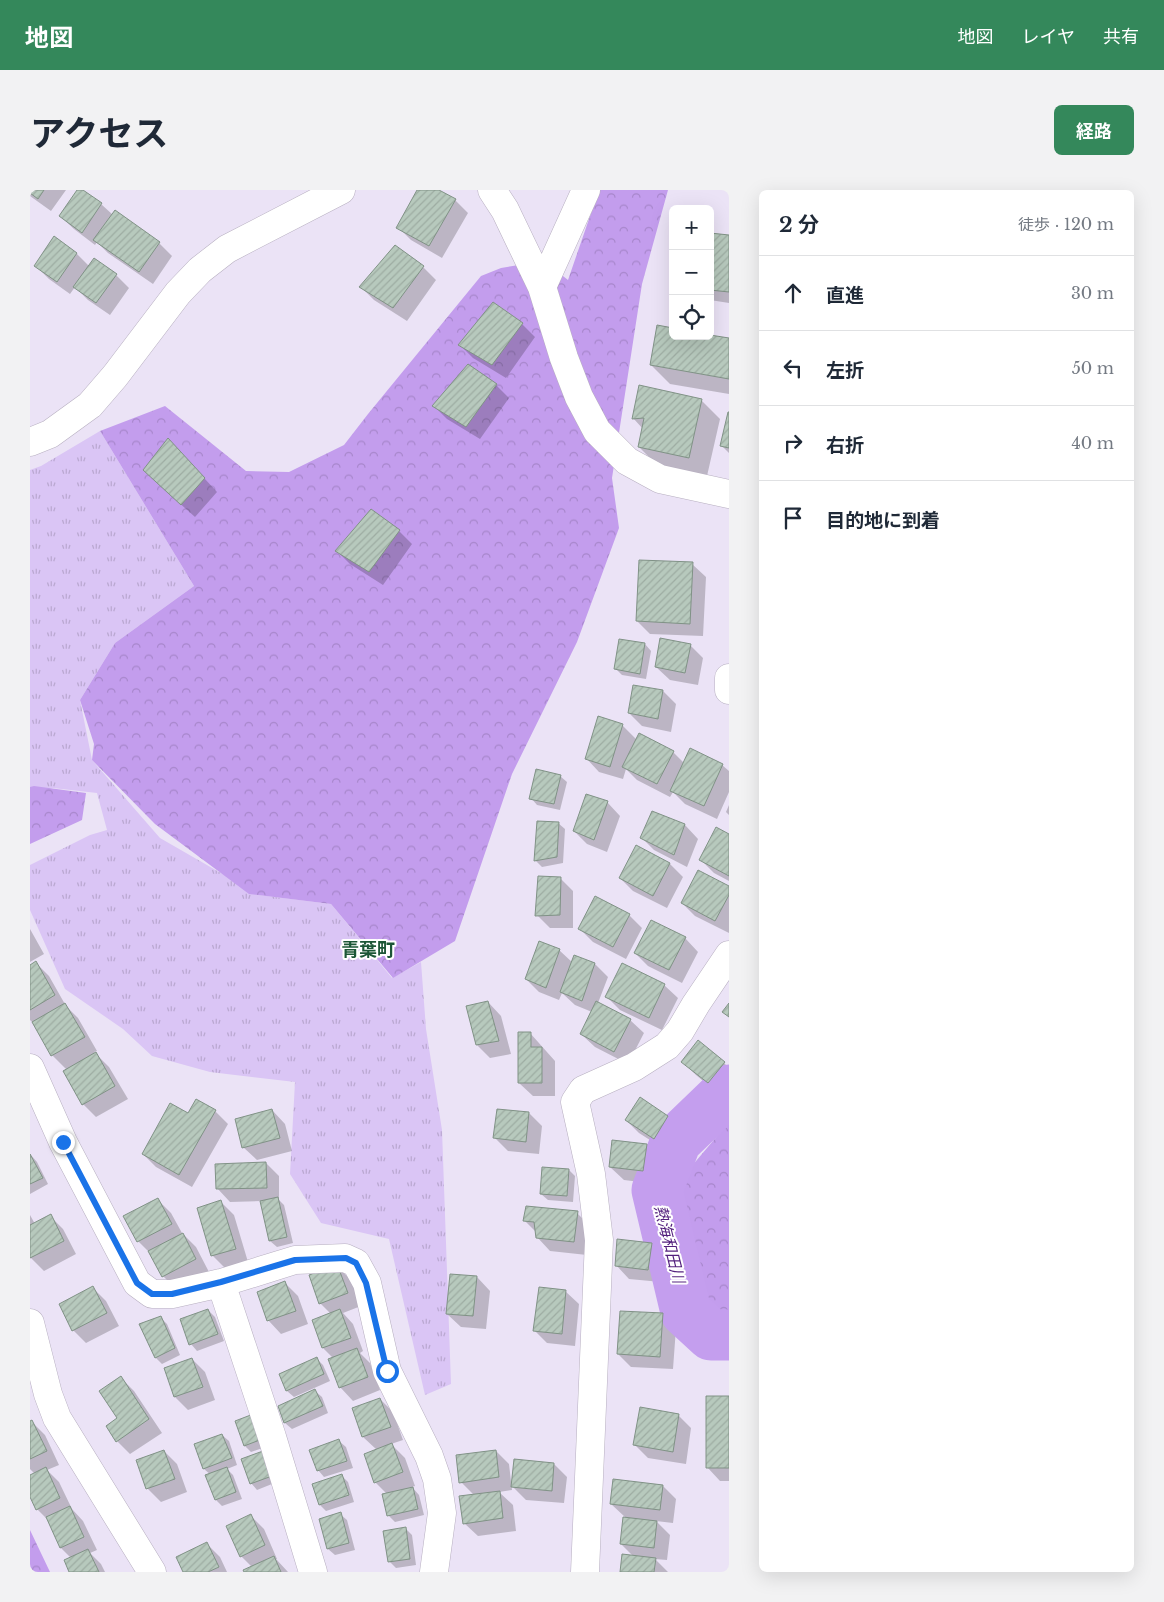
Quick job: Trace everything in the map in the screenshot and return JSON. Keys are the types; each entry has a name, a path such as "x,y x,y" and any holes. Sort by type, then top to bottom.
{"street":[{"path":"30,442 50,434 90,405 115,376 178,292 200,270 227,249 341,190"},
{"path":"492,190 505,210 542,287 564,358 579,397 597,431 627,461 660,479 729,494"},
{"path":"542,287 586,190"},
{"path":"729,678 729,690"},
{"path":"585,1572 599,1240 591,1174 575,1102 583,1090 634,1067 667,1046 680,1031 729,955"},
{"path":"32,1079 137,1283 152,1294 172,1294 295,1260 346,1258 356,1263 366,1283 387,1371 429,1456 437,1479 442,1513 434,1572"},
{"path":"221,1282 272,1437 312,1572"},
{"path":"30,1322 48,1394 57,1418 152,1572"}],"green space":[{"path":"599,190 668,190 642,284 612,478 619,528 577,642 512,774 455,941 393,978 331,904 249,894 155,824 92,760 94,744 80,700 115,643 194,586 100,431 165,406 246,471 289,472 344,445 481,276 501,268 544,261 568,280"},
{"path":"100,431 194,586 115,643 80,700 92,760 160,838 259,895 331,904 392,978 421,962 426,1029 442,1130 451,1384 425,1395 389,1239 321,1223 290,1174 295,1082 210,1072 152,1056 123,1029 65,989 30,910 30,865 90,835 107,830 97,793 53,788 30,794 30,470 41,466"},
{"path":"30,787 86,793 82,820 30,844"},
{"path":"729,1122 729,1325 696,1310 674,1187"},
{"path":"30,1530 50,1572 30,1572"}],"building":[{"path":"30,190 44,190 38,199 30,193"},
{"path":"77,190 83,190 102,203 82,233 59,216"},
{"path":"417,190 439,190 456,199 429,246 396,228"},
{"path":"115,210 160,242 139,272 93,240"},
{"path":"714,233 729,235 729,292 714,290"},
{"path":"54,236 77,253 57,282 34,266"},
{"path":"395,245 424,266 393,308 359,287"},
{"path":"94,258 117,274 96,303 73,287"},
{"path":"493,302 523,323 492,365 458,345"},
{"path":"657,325 669,327 669,340 714,340 714,336 729,338 729,379 650,365"},
{"path":"468,364 497,384 466,427 432,406"},
{"path":"639,385 702,399 689,458 638,447 644,418 632,419"},
{"path":"729,412 729,448 720,446"},
{"path":"168,438 205,478 181,505 143,470"},
{"path":"371,509 400,530 369,572 335,551"},
{"path":"639,560 693,562 690,624 636,621"},
{"path":"660,638 691,644 685,673 655,667"},
{"path":"619,639 645,643 640,674 614,669"},
{"path":"633,685 663,690 658,719 628,713"},
{"path":"598,716 623,724 610,767 585,759"},
{"path":"639,733 674,751 657,784 622,767"},
{"path":"690,748 723,764 704,806 670,791"},
{"path":"536,769 561,775 554,804 529,799"},
{"path":"586,794 608,801 594,840 573,831"},
{"path":"652,811 685,824 674,855 640,838"},
{"path":"537,821 559,822 557,857 534,861"},
{"path":"716,827 729,834 729,876 699,860"},
{"path":"636,845 670,863 653,896 619,878"},
{"path":"698,870 729,886 729,895 715,921 681,903"},
{"path":"538,876 561,877 560,915 535,916"},
{"path":"595,896 630,914 613,947 578,929"},
{"path":"651,920 686,937 669,970 634,953"},
{"path":"539,941 560,949 546,988 525,979"},
{"path":"574,955 595,963 582,1001 560,992"},
{"path":"36,961 55,995 30,1010 30,965"},
{"path":"622,963 665,984 649,1018 605,997"},
{"path":"488,1001 499,1041 476,1045 466,1006"},
{"path":"596,1001 631,1019 614,1052 580,1034"},
{"path":"65,1003 85,1037 51,1056 32,1022"},
{"path":"729,1003 729,1017 722,1012"},
{"path":"518,1032 531,1032 531,1047 542,1047 542,1083 518,1083"},
{"path":"698,1040 725,1062 708,1083 681,1062"},
{"path":"96,1052 115,1086 82,1105 63,1071"},
{"path":"640,1097 668,1116 654,1139 625,1120"},
{"path":"196,1099 216,1110 179,1175 142,1154 170,1103 188,1113"},
{"path":"272,1109 280,1138 242,1148 235,1119"},
{"path":"497,1109 529,1112 526,1142 493,1138"},
{"path":"612,1140 647,1144 643,1171 609,1167"},
{"path":"30,1154 43,1178 30,1184"},
{"path":"266,1162 267,1188 216,1189 215,1164"},
{"path":"542,1167 569,1169 567,1196 540,1194"},
{"path":"278,1197 287,1237 269,1241 260,1201"},
{"path":"158,1198 172,1224 137,1242 123,1216"},
{"path":"221,1200 236,1249 211,1256 197,1208"},
{"path":"526,1206 578,1211 574,1242 536,1238 534,1222 523,1221"},
{"path":"51,1214 64,1241 30,1258 30,1225"},
{"path":"183,1233 196,1259 162,1277 148,1251"},
{"path":"617,1239 652,1243 648,1270 615,1266"},
{"path":"337,1264 348,1293 319,1304 309,1275"},
{"path":"450,1274 477,1276 473,1316 446,1314"},
{"path":"285,1281 296,1311 267,1321 257,1292"},
{"path":"93,1286 107,1313 72,1331 59,1304"},
{"path":"539,1287 566,1290 562,1334 533,1331"},
{"path":"208,1309 218,1334 189,1345 180,1319"},
{"path":"340,1309 351,1338 322,1348 312,1320"},
{"path":"620,1311 663,1313 660,1357 617,1354"},
{"path":"161,1316 175,1348 155,1358 139,1324"},
{"path":"357,1348 368,1377 339,1388 328,1359"},
{"path":"317,1357 324,1374 286,1391 279,1374"},
{"path":"192,1358 203,1387 174,1397 164,1368"},
{"path":"121,1376 149,1419 116,1442 106,1426 117,1418 99,1391"},
{"path":"315,1389 323,1406 284,1423 278,1406"},
{"path":"706,1396 729,1396 729,1468 706,1468"},
{"path":"380,1398 391,1427 362,1437 352,1408"},
{"path":"640,1407 679,1414 673,1452 633,1445"},
{"path":"256,1413 265,1438 244,1446 235,1421"},
{"path":"32,1420 47,1451 30,1459 30,1421"},
{"path":"222,1434 232,1458 203,1469 194,1444"},
{"path":"339,1439 347,1461 317,1471 309,1450"},
{"path":"392,1443 403,1472 374,1483 364,1454"},
{"path":"164,1450 175,1479 146,1489 136,1460"},
{"path":"496,1450 499,1477 459,1483 456,1455"},
{"path":"263,1451 272,1476 250,1484 241,1459"},
{"path":"514,1459 554,1463 552,1491 511,1487"},
{"path":"46,1467 60,1498 36,1510 30,1497 30,1475"},
{"path":"227,1467 236,1492 215,1500 205,1475"},
{"path":"342,1474 349,1495 319,1505 312,1484"},
{"path":"613,1479 663,1485 660,1510 610,1504"},
{"path":"413,1487 418,1509 387,1516 382,1494"},
{"path":"500,1491 503,1518 463,1524 459,1496"},
{"path":"70,1506 84,1537 60,1548 46,1517"},
{"path":"341,1512 349,1543 327,1549 319,1519"},
{"path":"251,1514 265,1545 240,1557 226,1526"},
{"path":"623,1517 657,1521 654,1548 620,1544"},
{"path":"406,1527 410,1559 388,1562 383,1531"},
{"path":"207,1542 219,1567 208,1572 183,1572 176,1557"},
{"path":"88,1549 99,1572 69,1572 64,1560"},
{"path":"622,1554 656,1558 654,1572 620,1572"},
{"path":"274,1556 281,1572 244,1572 243,1570"}],"waterway":[{"name":"熱海和田川","path":"729,1090 676,1141 657,1190 686,1312 711,1335 729,1335"}],"district":[{"name":"青葉町","path":"368,950"}],"route":[{"path":"63,1142 137,1283 152,1294 172,1294 295,1260 346,1258 356,1263 366,1283 387,1371"}]}
